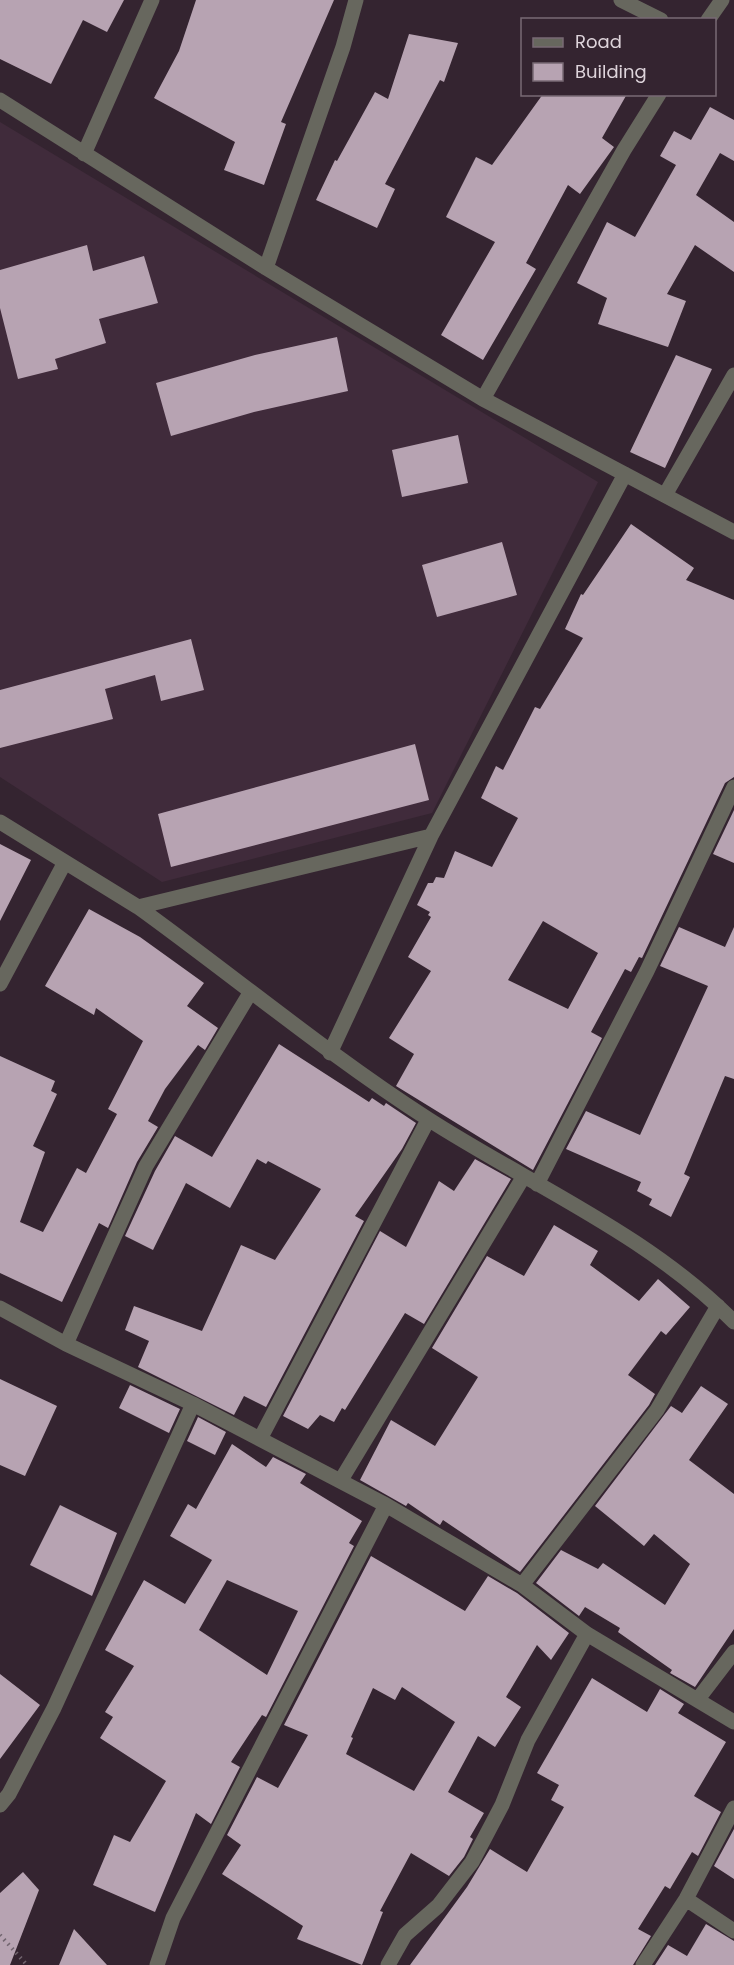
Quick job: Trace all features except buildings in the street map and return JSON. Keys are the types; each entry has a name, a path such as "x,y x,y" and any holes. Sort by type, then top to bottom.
{"street":[{"path":"84,154 152,0"},
{"path":"266,268 343,47 356,0"},
{"path":"621,0 657,18"},
{"path":"709,18 722,0"},
{"path":"483,399 624,150 658,96"},
{"path":"0,100 266,268 483,399 734,532"},
{"path":"665,495 734,375"},
{"path":"330,1053 431,836 625,474"},
{"path":"341,1480 530,1180 647,971 734,787"},
{"path":"0,822 138,907 209,958 250,993 330,1053 428,1120 636,1244 718,1306 734,1322"},
{"path":"138,907 431,836"},
{"path":"0,984 65,862"},
{"path":"66,1344 146,1166 250,993"},
{"path":"260,1438 428,1120"},
{"path":"522,1585 657,1410 718,1306"},
{"path":"0,1308 66,1344 260,1438 386,1505 522,1585 587,1634 734,1722"},
{"path":"0,1805 9,1794 54,1708 193,1404"},
{"path":"157,1965 173,1918 386,1505"},
{"path":"388,1965 405,1935 438,1906 472,1862 502,1804 528,1740 587,1634"},
{"path":"698,1699 734,1652"},
{"path":"643,1965 686,1899 734,1808"},
{"path":"686,1899 734,1931"}],"path":[{"path":"0,1935 27,1965"}],"shaded area":[{"path":"0,122 598,482 432,813 162,882 0,777"}]}
